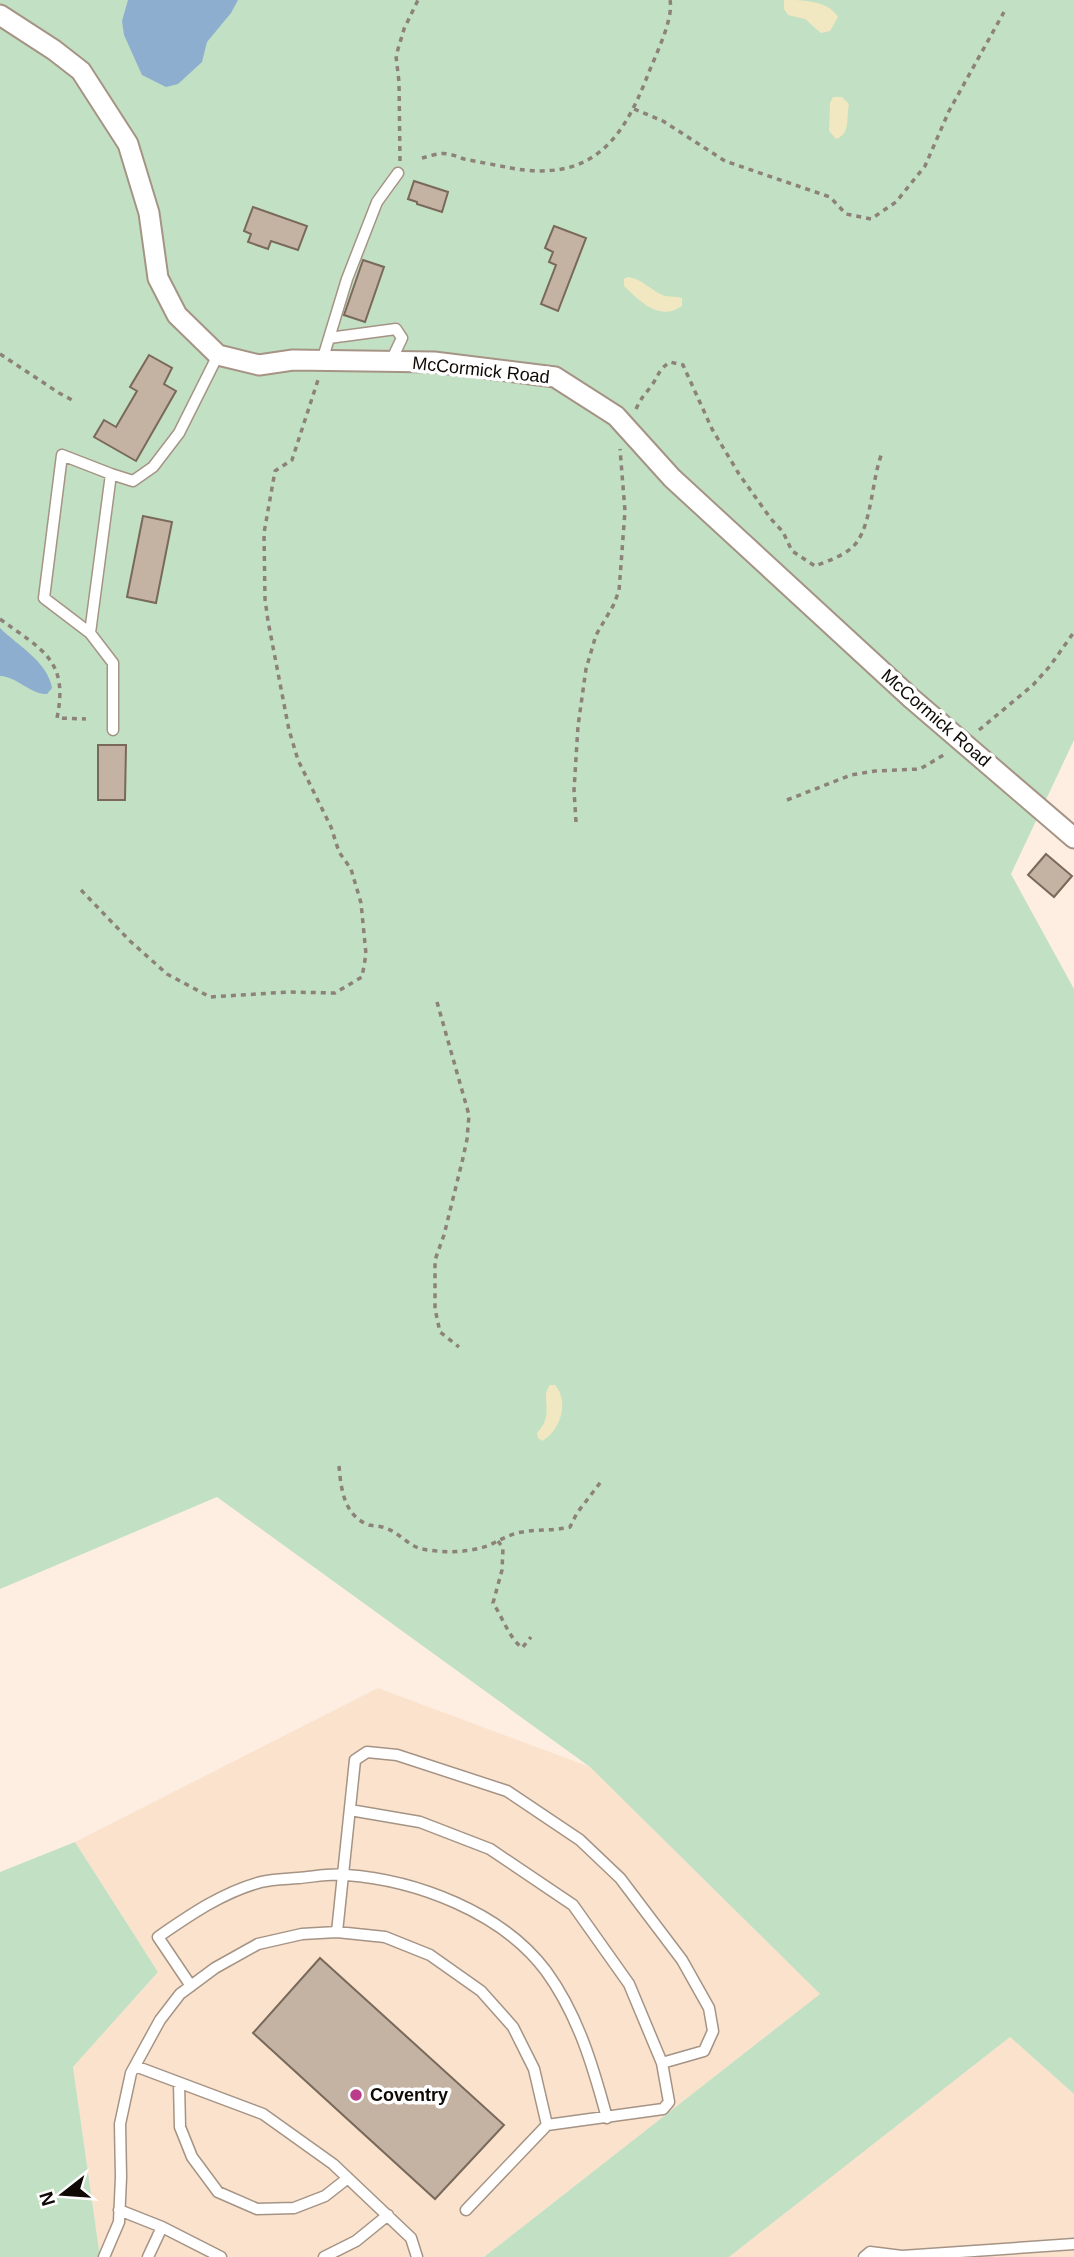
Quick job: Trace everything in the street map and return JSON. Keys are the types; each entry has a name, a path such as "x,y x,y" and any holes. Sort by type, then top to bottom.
{"street":[{"path":"0,15 81,71 128,144 149,213 158,278 177,315 218,355"},
{"name":"McCormick Road","path":"218,355 259,365 293,360 435,362 555,377 616,416 672,478 891,679 1074,838"}],"lane":[{"path":"323,361 347,279 377,202 398,173"},
{"path":"329,338 396,329 402,338 391,362"},
{"path":"113,730 113,663 90,634 44,598 62,456 132,481 153,467 179,433 218,355"},
{"path":"90,634 111,474"},
{"path":"337,1933 355,1760 367,1752 397,1755 507,1791 580,1840 620,1878 682,1960 709,2008 713,2031 704,2051 662,2063"},
{"path":"350,1810 421,1822 490,1849 573,1905 629,1984 662,2063 669,2102 663,2109 547,2125 466,2210"},
{"path":"191,1986 158,1937 209,1903 261,1882 343,1874 402,1882 453,1902 508,1932 545,1970 576,2020 607,2118"},
{"path":"104,2257 119,2222 120,2124 131,2073 160,2020 180,1994 215,1968 258,1944 302,1934 337,1933 385,1937 430,1955 481,1991 513,2027 534,2068 547,2125"},
{"path":"135,2066 263,2114 333,2164 411,2238 417,2257"},
{"path":"179,2083 180,2127 192,2157 218,2192 257,2209 294,2208 325,2196 348,2178"},
{"path":"119,2210 162,2227 222,2257"},
{"path":"324,2257 356,2241 387,2215"},
{"path":"148,2257 162,2227"},
{"path":"864,2257 870,2252 902,2256 1072,2243 1071,2257"}],"path":[{"path":"400,161 396,56 404,29 418,0"},
{"path":"422,158 446,153 512,168 547,172 589,160 604,151 634,109 659,47 672,2"},
{"path":"634,109 663,121 725,161 830,197 846,214 871,219 896,202 925,166 949,111 1004,12"},
{"path":"0,354 76,402"},
{"path":"81,890 130,941 167,974 210,997 288,992 335,993 362,977 366,954 361,903 351,869 339,852 331,827 298,760 289,730 265,599 264,533 272,481 275,471 292,460 323,361"},
{"path":"576,822 574,790 578,726 586,669 596,635 619,591 625,511 619,451 643,394 652,385 659,370 670,362 683,365 712,429 739,474 783,532 792,551 815,566 851,548 859,541 872,496 874,471 882,453"},
{"path":"0,618 45,652 57,669 60,694 57,718 86,719"},
{"path":"437,1002 468,1115 465,1148 444,1235 435,1260 435,1309 440,1332 459,1347"},
{"path":"339,1466 341,1491 350,1512 363,1522 397,1533 410,1545 465,1552 523,1531 570,1527 577,1513 603,1479"},
{"path":"498,1541 503,1548 502,1570 493,1602 512,1639 522,1648 531,1637"}],"shaded area":[{"path":"378,1688 590,1767 820,1994 484,2257 100,2257 73,2067 158,1972 75,1842"},
{"path":"1010,2037 1074,2094 1074,2257 729,2257"}],"green space":[{"path":"0,0 1074,0 1074,740 1011,874 1074,989 1074,2094 1010,2037 729,2257 484,2257 820,1994 590,1767 217,1497 0,1589"},
{"path":"75,1842 158,1972 73,2067 100,2257 0,2257 0,1872"}],"sand":[{"path":"784,0 821,4 834,11 838,17 830,31 821,33 805,19 788,15 784,9"},
{"path":"833,97 842,97 849,104 846,129 841,137 836,139 829,131 830,103"},
{"path":"628,277 665,296 682,298 682,306 665,312 650,308 624,286 624,279"},
{"path":"550,1385 555,1385 562,1400 561,1416 554,1430 542,1441 537,1433 546,1419 546,1395"}],"water":[{"path":"128,0 238,0 207,42 202,62 178,84 166,87 142,75 124,35 122,21"},
{"path":"0,628 45,670 52,688 47,694 35,692 13,679 0,676"}],"building":[{"path":"414,181 448,192 442,212 408,199"},
{"path":"253,207 307,226 298,250 271,241 268,249 248,242 251,234 244,231"},
{"path":"554,226 586,238 558,311 541,304 556,265 549,262 553,252 545,248"},
{"path":"363,260 384,267 365,322 344,315"},
{"path":"149,355 172,368 164,384 176,391 136,461 94,437 104,420 116,427 137,391 130,387"},
{"path":"143,516 172,522 156,603 127,597"},
{"path":"98,745 126,745 125,800 98,800"},
{"path":"1046,854 1072,876 1054,897 1028,875"},
{"path":"320,1958 504,2125 435,2199 253,2033"}],"place":[{"name":"Coventry","path":"356,2095"}]}
